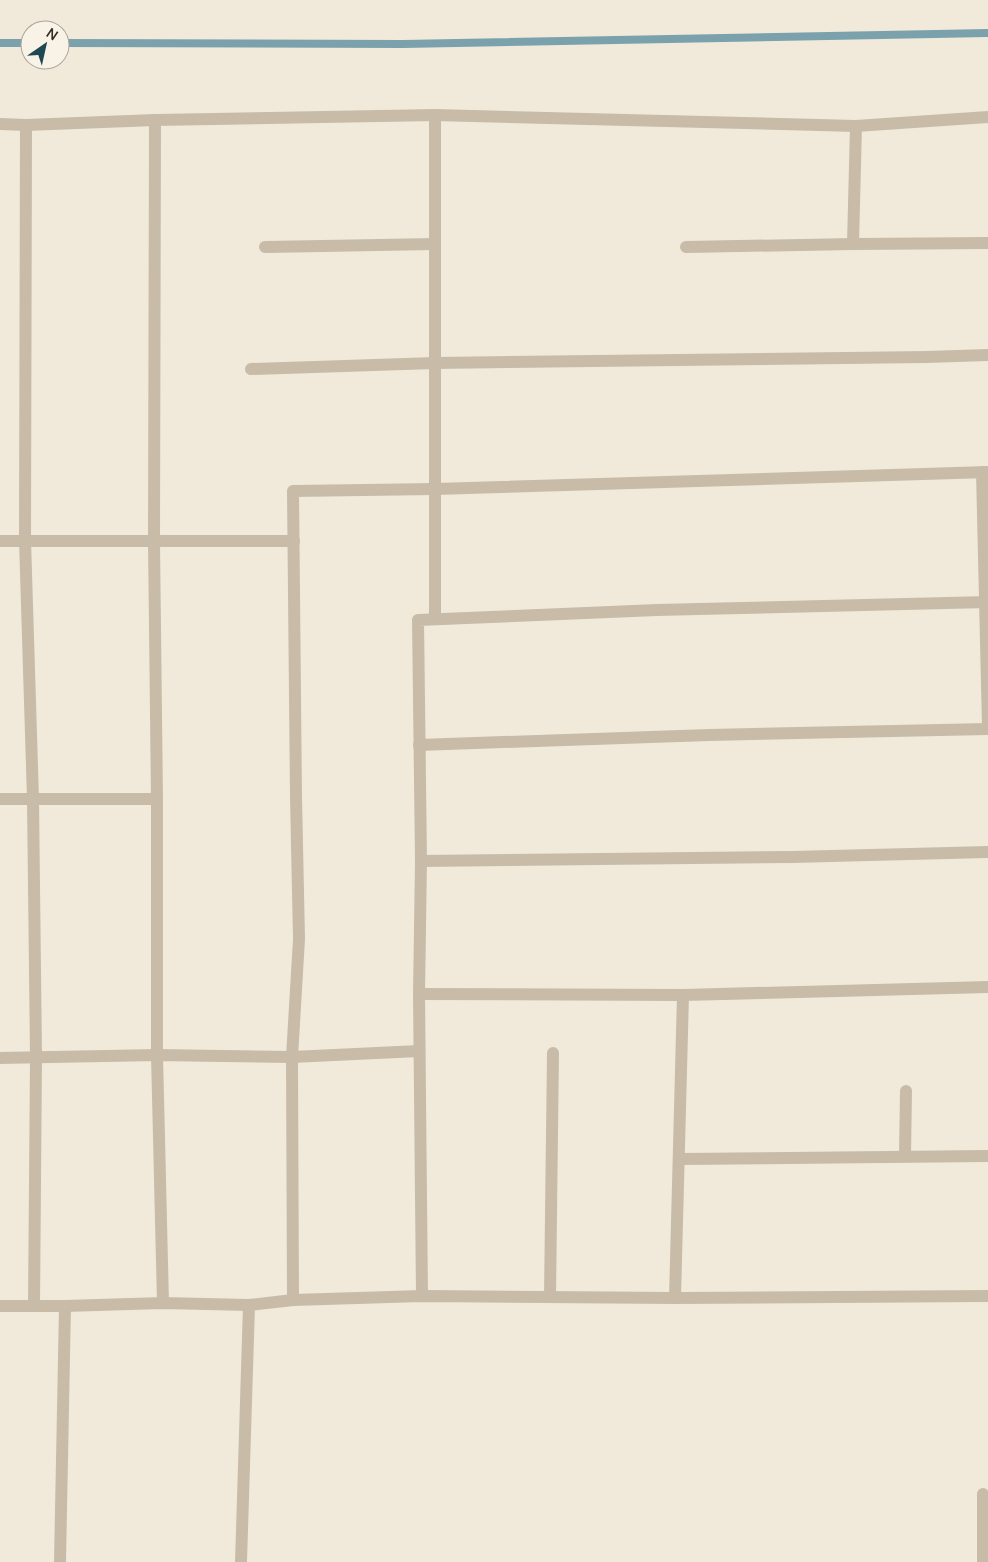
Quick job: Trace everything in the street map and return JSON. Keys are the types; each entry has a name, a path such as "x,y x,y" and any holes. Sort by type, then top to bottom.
{"street":[{"path":"435,115 435,619"},
{"path":"0,124 26,125 155,120 435,115 856,126 988,117"},
{"path":"155,120 154,542 157,1055 163,1303"},
{"path":"26,125 25,540 36,1057 34,1306"},
{"path":"853,244 856,126"},
{"path":"686,247 988,243"},
{"path":"265,247 435,244"},
{"path":"251,369 435,363 988,355"},
{"path":"293,1300 292,1057 299,939 293,491 435,489 985,472 988,727 419,745"},
{"path":"0,541 294,541"},
{"path":"422,1296 419,1051 421,861 418,620 657,610 987,602"},
{"path":"0,799 157,799"},
{"path":"421,861 792,857 988,852"},
{"path":"419,994 683,995 988,987"},
{"path":"675,1298 683,995"},
{"path":"0,1058 157,1055 292,1057 419,1051"},
{"path":"550,1297 553,1053"},
{"path":"904,1156 906,1090"},
{"path":"679,1159 988,1156"},
{"path":"0,1306 163,1303 249,1305 293,1300 422,1296 675,1298 988,1296"},
{"path":"241,1562 249,1305"},
{"path":"60,1562 65,1306"},
{"path":"982,1494 983,1562"}],"waterway":[{"path":"70,43 403,44 988,33"},
{"path":"0,43 20,43"}]}
